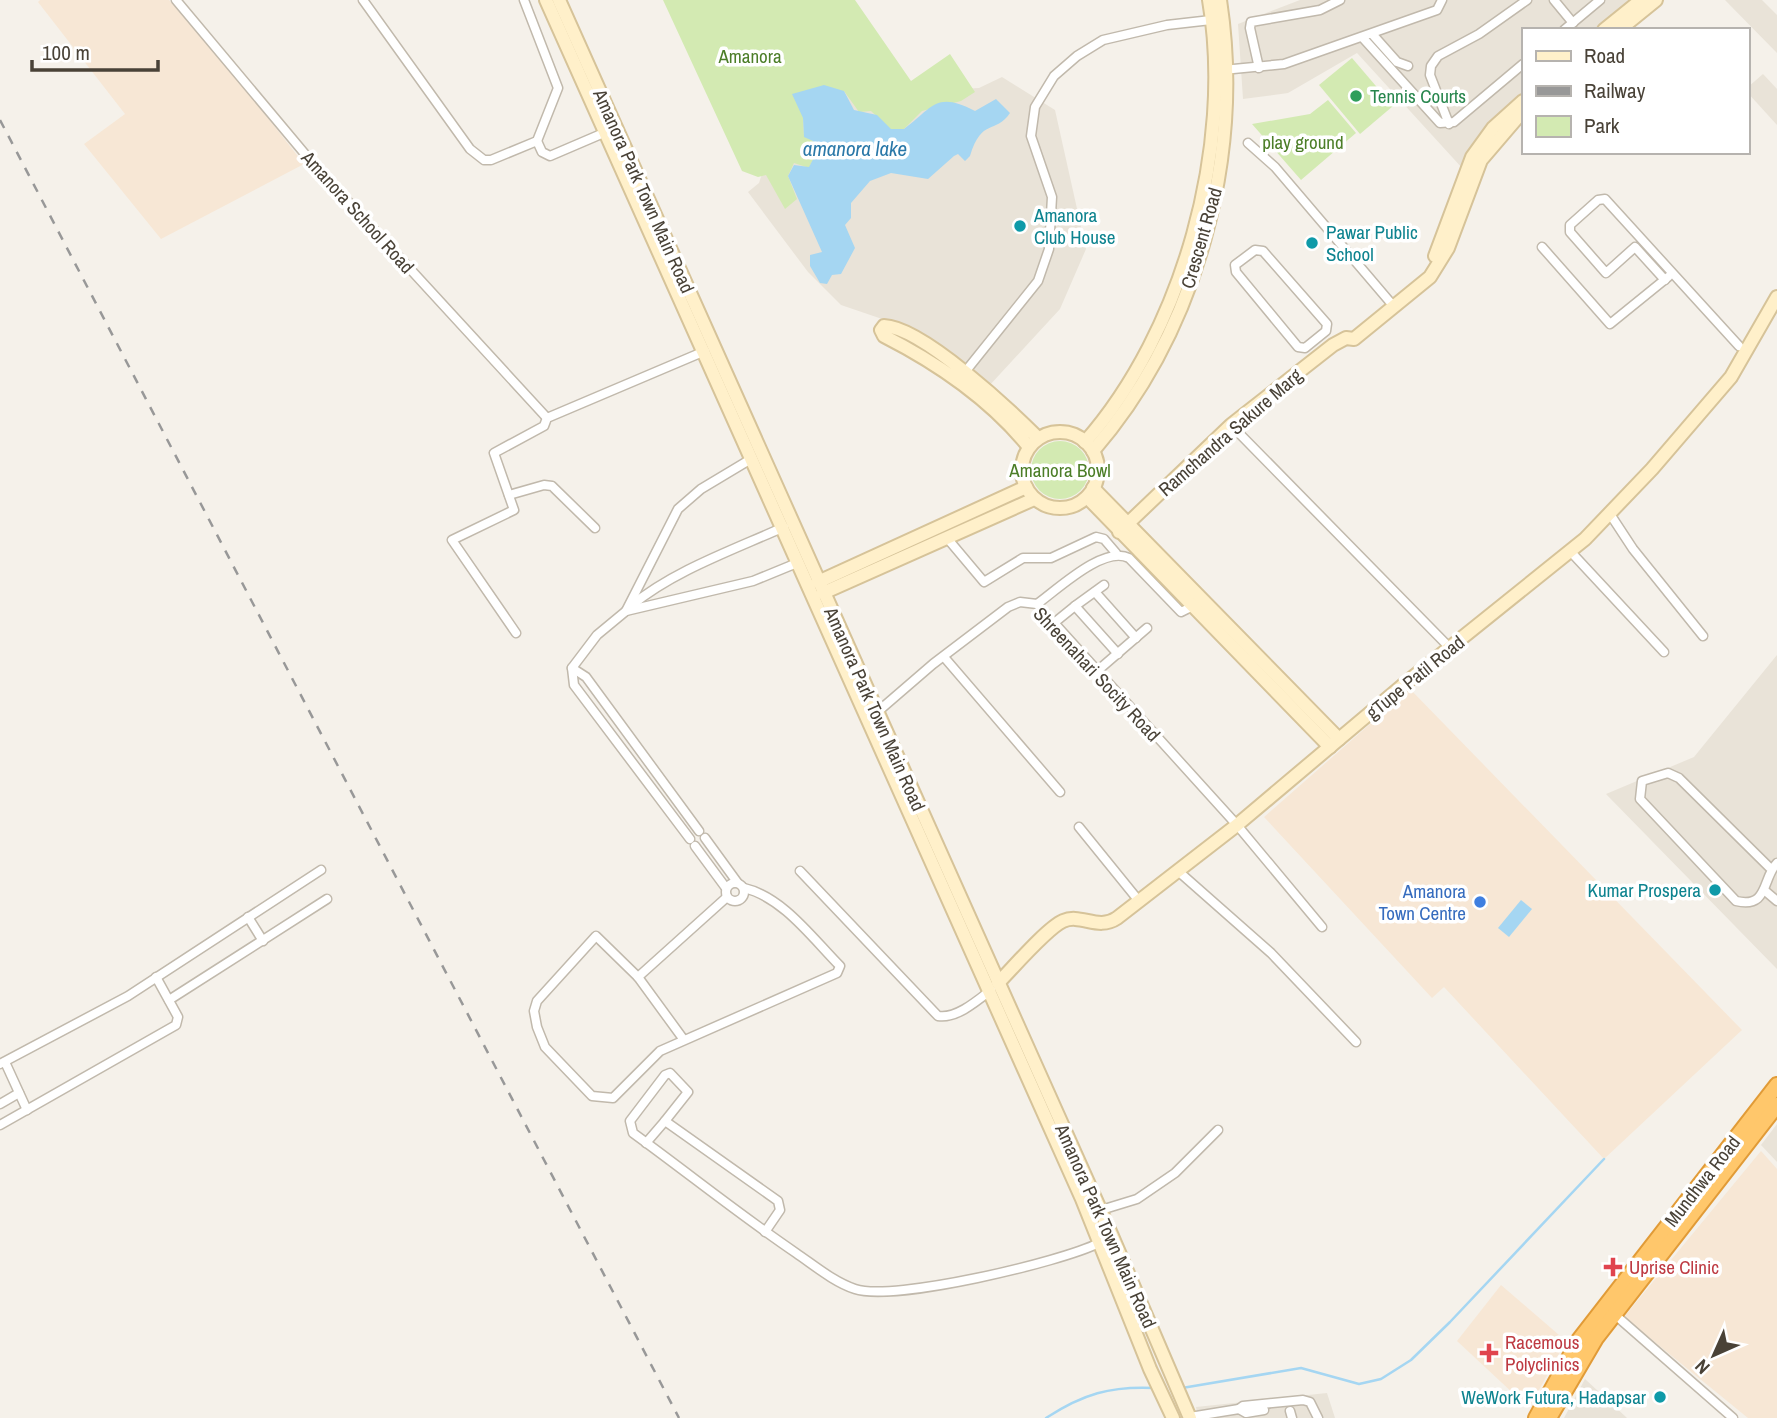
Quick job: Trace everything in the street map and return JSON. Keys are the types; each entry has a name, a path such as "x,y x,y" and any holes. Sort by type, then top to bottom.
{"highway":[{"name":"Mundhwa Road","path":"1549,1418 1610,1310 1777,1085"},
{"name":"Mundhwa Road","path":"1536,1418 1579,1340 1610,1310 1777,1105"}],"main road":[{"name":"Amanora Park Town Main Road","path":"546,0 709,350 751,459 821,588 873,717 993,988 1094,1212 1112,1236 1190,1418"},
{"name":"Amanora Park Town Main Road","path":"559,0 787,526 797,563 873,717"},
{"name":"Crescent Road","path":"1209,0 1219,71"},
{"name":"Crescent Road","path":"1089,446 1141,363 1184,265 1204,192 1209,159 1219,71 1220,0"},
{"path":"1606,28 1641,0"},
{"path":"1621,28 1656,0"},
{"name":"Ramchandra Sakure Marg","path":"1123,528 1231,425 1323,352 1346,338 1354,339 1373,325 1430,277 1448,248 1466,169 1479,145 1522,102"},
{"name":"Ramchandra Sakure Marg","path":"1346,338 1348,331 1390,302 1425,272 1437,254 1487,149 1522,112"},
{"name":"gTupe Patil Road","path":"993,988 1061,921 1111,922 1139,901 1237,825 1570,551 1610,514 1731,377 1777,297"},
{"path":"888,326 907,335 965,372 1034,442 944,370 884,336 881,330 888,326"},
{"path":"1059,432 1074,435 1089,446 1098,470 1090,492 1074,505 1060,508 1034,499 1026,487 1021,470 1034,442 1059,432"},
{"path":"821,588 1026,487"},
{"path":"1090,492 1156,569 1197,603 1335,743"},
{"path":"821,588 947,538 1034,499"},
{"name":"Amanora Park Town Main Road","path":"1094,1212 1100,1246 1150,1369 1174,1418"}],"street":[{"name":"Amanora School Road","path":"176,0 310,160 547,418"},
{"path":"363,0 477,155 484,160 500,159 537,141 558,88 524,0"},
{"path":"1259,68 1251,22 1320,10 1340,0"},
{"path":"1219,71 1284,64 1373,35 1437,10 1442,0"},
{"path":"1449,124 1430,75 1431,65 1438,56 1479,34 1527,0"},
{"path":"1554,0 1573,23"},
{"path":"1567,28 1601,0"},
{"path":"965,372 1038,281 1049,249 1052,197 1031,136 1035,107 1054,76 1077,56 1103,40 1167,25 1211,20"},
{"path":"1373,35 1397,62 1408,66"},
{"path":"1363,38 1440,123 1449,124 1522,65"},
{"path":"537,141 542,152 550,156 606,132"},
{"path":"1248,143 1275,167 1390,302"},
{"path":"1664,280 1635,247 1606,273 1570,232 1570,225 1598,200 1605,199 1739,346"},
{"path":"1542,247 1610,324 1673,273"},
{"path":"1255,250 1263,251 1327,324 1326,331 1314,341 1305,348 1298,347 1236,272 1235,265 1255,250"},
{"path":"1314,341 1323,352"},
{"path":"516,633 452,540 514,510 494,453 544,426 547,418 709,350"},
{"path":"1231,425 1450,648"},
{"path":"626,611 678,509 701,489 751,459"},
{"path":"509,495 544,485 552,486 595,528"},
{"path":"1610,514 1650,570 1703,636"},
{"path":"572,668 586,677 741,886 741,900 732,901 694,844 574,685 572,668 597,635 647,593 787,526"},
{"path":"947,538 984,582 1023,558 1051,558 1096,537 1104,539 1116,554"},
{"path":"1570,551 1664,652"},
{"path":"1037,604 1104,556 1116,554 1156,569"},
{"path":"626,611 753,581 797,563"},
{"path":"1054,623 1104,585"},
{"path":"1095,592 1136,638"},
{"name":"Shreenahari Socity Road","path":"873,717 1008,607 1020,602 1037,604 1237,825 1322,927"},
{"path":"1075,606 1118,654"},
{"path":"1096,672 1147,628"},
{"path":"944,657 1060,792"},
{"path":"1668,773 1679,778 1774,866 1764,890 1748,904 1736,901 1640,799 1642,781 1668,773"},
{"path":"1079,827 1139,901"},
{"path":"694,844 703,836"},
{"path":"27,1110 2,1063 156,977 321,870"},
{"path":"800,871 938,1016 947,1017 993,988"},
{"path":"1178,871 1271,953 1356,1042"},
{"path":"638,977 725,889 731,874"},
{"path":"684,1040 638,977 601,938 593,938 537,1001 534,1011 545,1047 592,1096 613,1098 643,1071 655,1054 831,977 840,969 785,912 757,891 741,886 725,889"},
{"path":"1764,890 1777,901"},
{"path":"169,1000 327,899"},
{"path":"248,917 263,941"},
{"path":"0,1125 176,1025 178,1017 156,977"},
{"path":"646,1143 688,1092 668,1073 630,1121 633,1133 646,1143 765,1232 840,1283 858,1290 879,1293 963,1281 1039,1264 1100,1246"},
{"path":"0,1104 19,1093"},
{"path":"665,1121 778,1201 780,1210 765,1232"},
{"path":"1094,1212 1137,1199 1175,1173 1218,1130"},
{"path":"1610,1310 1733,1418"},
{"path":"1238,1412 1242,1406 1303,1400 1310,1402 1318,1418"},
{"path":"1190,1418 1238,1412 1260,1413"}],"shaded area":[{"path":"169,0 227,66 304,164 161,239 84,144 125,114 38,2"},
{"path":"1300,0 1634,0 1600,28 1522,28 1522,94 1487,123 1463,169 1357,53 1288,93 1243,99 1238,24"},
{"path":"1725,0 1762,0 1777,15 1777,53"},
{"path":"1763,74 1777,89 1777,125 1749,94 1749,86"},
{"path":"1002,77 1055,110 1086,249 1060,309 989,386 888,321 841,305 808,272 748,192 759,183 792,82 944,90 979,88"},
{"name":"Kumar Prospera","path":"1777,655 1777,969 1606,794 1694,757"},
{"name":"Amanora Town Centre","path":"1410,689 1742,1030 1604,1159 1444,987 1432,998 1264,817"},
{"path":"1777,1124 1777,1162 1761,1145"},
{"path":"1761,1151 1777,1169 1777,1418 1748,1418 1624,1317"},
{"path":"1501,1285 1566,1341 1529,1408 1457,1341"},
{"path":"1585,1379 1627,1418 1564,1418"},
{"path":"1327,1393 1335,1418 1198,1418 1196,1407"}],"green space":[{"name":"Amanora","path":"663,0 855,0 911,81 950,54 975,92 961,101 922,111 904,129 890,129 871,111 859,112 844,91 803,118 804,136 813,141 818,150 809,168 794,163 788,176 797,199 785,209 766,175 758,177 742,171"},
{"name":"Tennis Courts","path":"1352,58 1393,106 1360,134 1319,85"},
{"name":"play ground","path":"1328,100 1356,133 1301,180 1252,124 1310,114"},
{"name":"Amanora Bowl","path":"1054,441 1066,441 1081,449 1089,464 1089,476 1081,491 1066,499 1054,499 1039,491 1031,476 1031,464 1039,449"}],"water":[{"name":"amanora lake","path":"824,85 844,91 854,110 877,115 891,129 904,129 928,109 942,102 962,105 975,111 996,99 1010,113 999,124 979,136 965,161 958,154 928,179 891,173 870,181 851,203 851,218 845,225 855,248 841,274 832,275 827,284 820,283 810,266 810,255 822,252 788,176 794,165 809,167 818,150 813,141 804,137 803,118 792,94"},
{"path":"1521,900 1532,909 1509,937 1498,928"}],"waterway":[{"path":"1182,1388 1301,1368 1359,1384 1381,1379 1411,1360 1450,1322 1604,1159"},
{"path":"1046,1418 1097,1393 1124,1388 1154,1388"}],"railway":[{"path":"0,120 679,1418"}],"place":[{"name":"Tennis Courts","path":"1356,96"},
{"name":"Amanora Club House","path":"1020,226"},
{"name":"Pawar Public School","path":"1312,243"},
{"name":"Kumar Prospera","path":"1715,890"},
{"name":"Amanora Town Centre","path":"1480,902"},
{"name":"Uprise Clinic","path":"1613,1267"},
{"name":"Racemous Polyclinics","path":"1489,1353"},
{"name":"WeWork Futura, Hadapsar","path":"1660,1397"}]}
